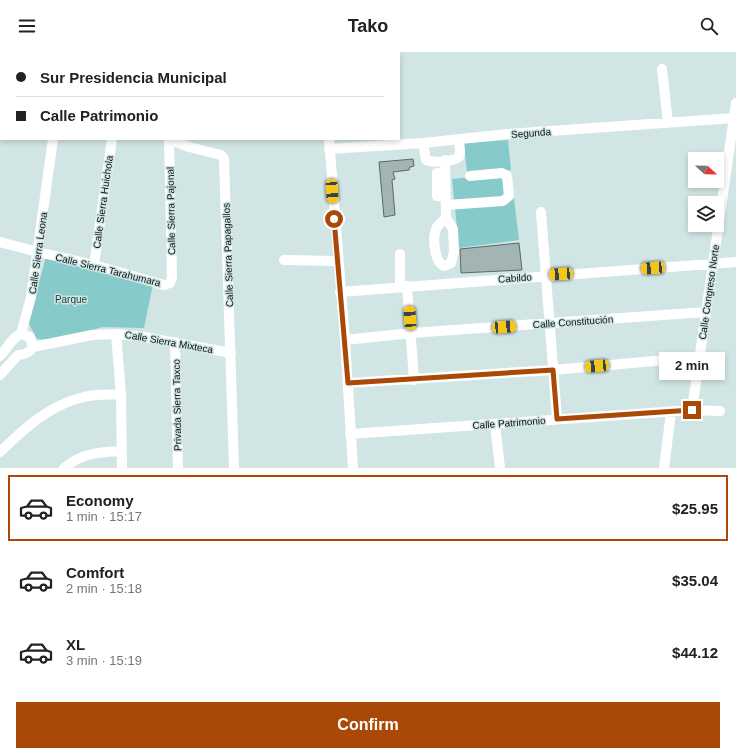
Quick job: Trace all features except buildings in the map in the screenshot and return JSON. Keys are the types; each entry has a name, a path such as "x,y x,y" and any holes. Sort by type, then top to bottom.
{"street":[{"path":"662,69 668,123"},
{"name":"Calle Congreso Norte","path":"692,410 736,103"},
{"name":"Segunda","path":"329,144 423,143 508,134 734,118"},
{"name":"Calle Sierra Leona","path":"0,356 10,346 15,337 21,334 31,297 54,140"},
{"name":"Calle Sierra Huichola","path":"94,265 112,140"},
{"name":"Calle Sierra Pajonal","path":"169,140 172,278 170,283"},
{"name":"Calle Sierra Papagallos","path":"172,140 223,156 225,166 232,353 234,468"},
{"path":"423,143 426,160 445,160 459,157 459,140"},
{"path":"329,144 337,261 345,340 352,468"},
{"path":"445,160 444,172 437,174 438,197 446,201 503,201 509,196 507,176 502,173 470,176"},
{"path":"446,201 446,218"},
{"path":"541,212 557,419"},
{"name":"Calle Sierra Tarahumara","path":"0,242 94,265 164,285 170,283"},
{"path":"400,254 411,333 414,380"},
{"path":"284,260 337,261"},
{"name":"Cabildo","path":"340,292 546,275 736,262"},
{"name":"Calle Constitución","path":"345,340 411,333 706,312"},
{"path":"21,334 30,337 33,346"},
{"path":"116,334 121,394 122,468"},
{"name":"Calle Sierra Mixteca","path":"0,375 18,355 24,355 30,351 33,346 92,335 116,334 144,336 232,353"},
{"name":"Privada Sierra Taxco","path":"175,342 178,468"},
{"path":"10,346 14,353 18,355"},
{"path":"348,383 553,370 700,357"},
{"path":"0,452 23,430 51,408 85,396 121,394"},
{"name":"Calle Patrimonio","path":"350,434 692,410 720,411"},
{"path":"664,468 671,412"},
{"path":"496,424 500,468"},
{"path":"64,468 73,461 86,455 122,451"}],"green space":[{"path":"508,140 511,170 467,173 464,143"},
{"path":"511,173 519,240 459,248 452,179"},
{"name":"Parque","path":"46,257 153,284 144,328 103,327 53,340 37,339 28,322"}],"route":[{"path":"334,219 348,383 553,370 557,419 692,410"}]}
